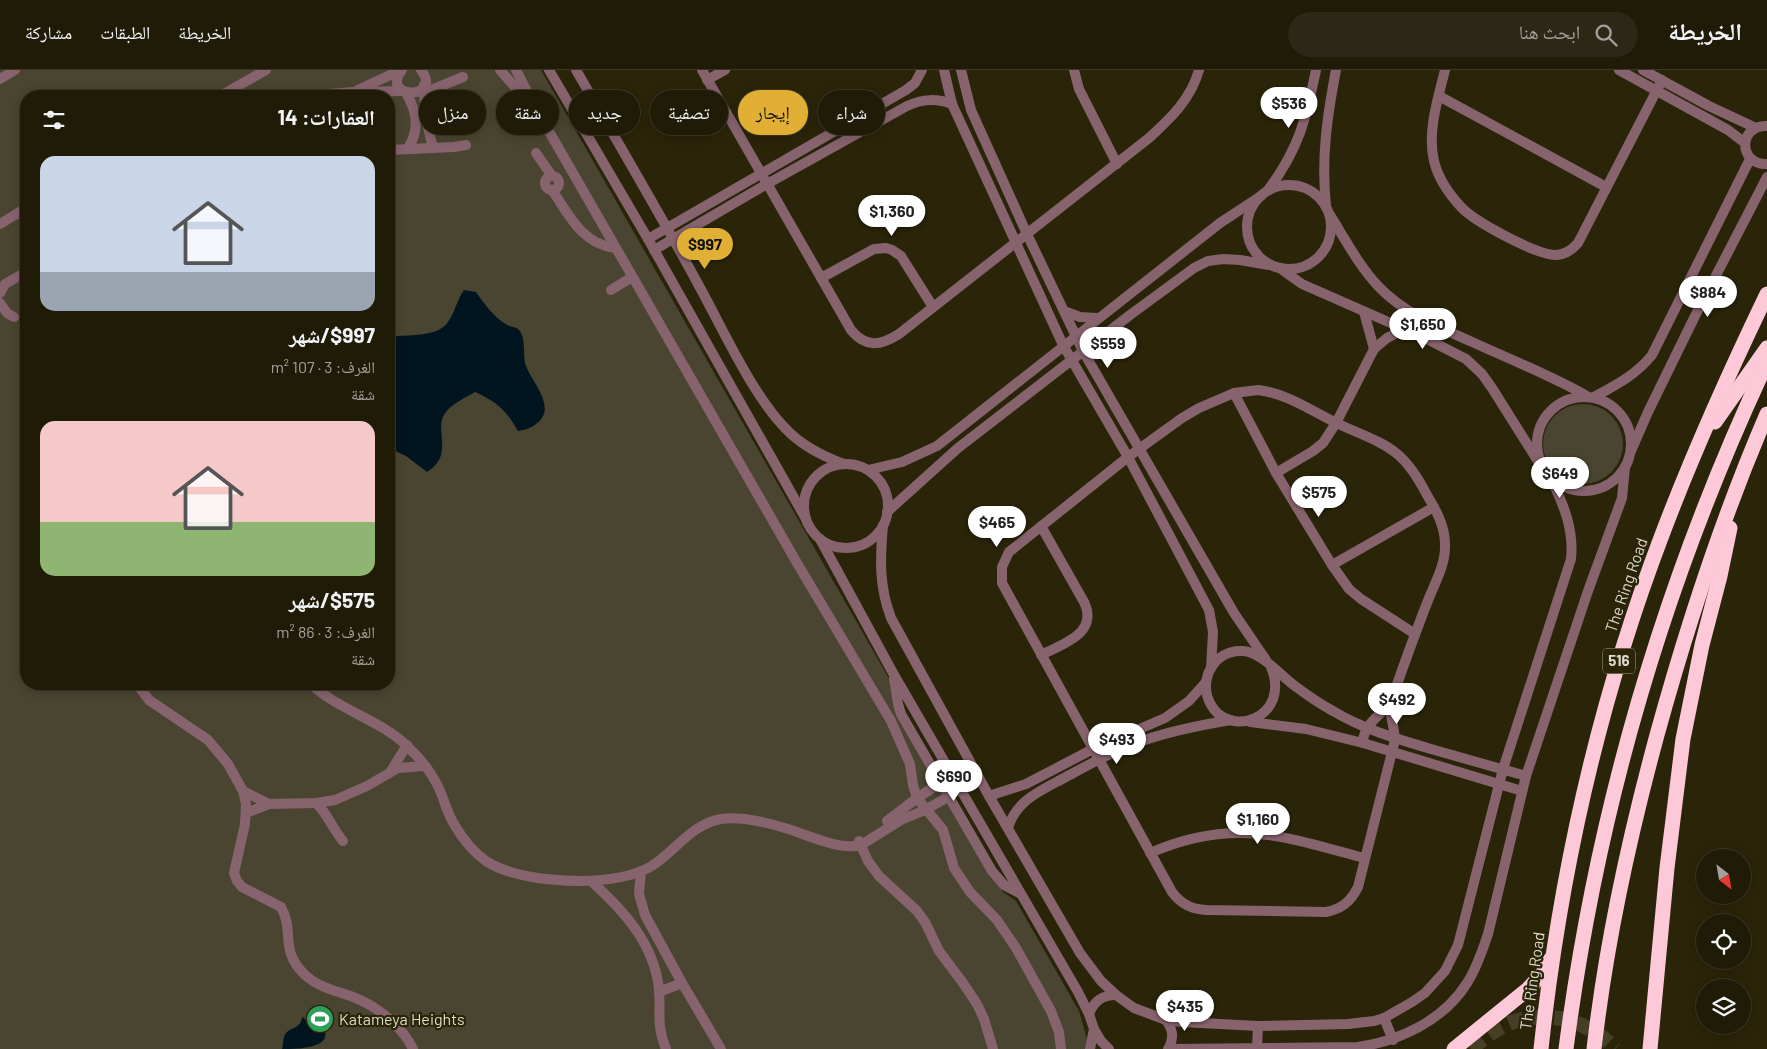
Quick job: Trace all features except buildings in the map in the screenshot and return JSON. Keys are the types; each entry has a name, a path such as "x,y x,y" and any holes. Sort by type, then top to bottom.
{"highway":[{"name":"The Ring Road","path":"1541,1049 1553,954 1575,834 1605,709 1646,579 1695,450 1732,366 1767,294"},
{"name":"516","path":"1695,450 1767,348"},
{"name":"516","path":"1566,1049 1580,955 1597,867 1615,788 1636,710 1673,593 1695,532 1726,454 1767,362"},
{"path":"1594,1049 1612,931 1647,776 1690,623 1715,549 1767,414"},
{"path":"1650,1049 1667,868 1683,739 1702,645 1725,556 1735,497"},
{"path":"1454,1049 1528,989 1542,973 1553,954"}],"street":[{"path":"0,79 16,70"},
{"path":"231,90 266,70"},
{"path":"402,70 398,83 413,106 416,119 416,132 408,148"},
{"path":"357,90 402,70"},
{"path":"500,70 519,90"},
{"path":"516,70 526,90"},
{"path":"549,70 648,239 811,530 820,539 1089,1014 1094,1029 1109,1049"},
{"path":"576,70 667,227 747,374 778,420 808,447 825,457 844,464 860,466 868,470 884,488 887,512 883,525 880,570 885,603 891,618 989,796 1080,953 1101,980 1116,995 1134,1008 1166,1020 1258,1026 1348,1024 1374,1021 1384,1018 1425,993 1445,971 1458,945 1503,769 1571,560 1572,547 1569,523 1551,479 1482,374 1466,359 1444,347 1302,284 1290,278 1281,269"},
{"path":"702,70 851,330 864,342 872,344 891,339 933,308 1156,132 1181,106 1191,91 1199,70"},
{"path":"707,80 725,70"},
{"path":"885,102 912,86 922,70"},
{"path":"944,70 952,104 1063,345 1128,457 1209,610 1213,632 1211,668 1206,682 1206,695 1211,706 1220,715 1231,720 1306,729 1363,743 1522,791"},
{"path":"961,70 971,110 1027,234 1084,351 1234,613 1276,678 1273,702 1266,712 1244,722"},
{"path":"1074,70 1079,88 1117,164"},
{"path":"1269,265 1252,249 1247,233 1248,215 1253,205 1264,194 1288,161 1299,138 1316,70"},
{"path":"887,512 958,448 1072,359 1194,268 1208,262 1223,259 1240,260 1294,270 1306,267 1316,260 1325,251 1332,227 1328,211 1324,174 1324,141 1336,70"},
{"path":"1445,70 1433,123 1432,144 1439,176 1461,207 1488,227 1545,252 1557,255 1569,252 1578,243 1662,80"},
{"path":"1619,70 1728,130 1745,143"},
{"path":"1643,70 1710,106 1760,127"},
{"path":"423,71 426,80 424,89 426,126 433,148"},
{"path":"395,92 415,93 463,77"},
{"path":"1439,96 1606,187"},
{"path":"654,250 844,140 907,106 920,101 941,100 952,104"},
{"path":"1767,117 1760,127 1747,136 1745,143 1746,152 1750,159 1758,164 1767,164"},
{"path":"551,135 797,563 891,721 910,764 917,798 942,830 949,857 959,878 997,920 1044,995 1056,1023 1062,1042 1062,1049"},
{"path":"648,239 829,135"},
{"path":"841,135 844,140"},
{"path":"395,149 454,147 466,144"},
{"path":"536,153 552,176 548,178 547,188 552,190 583,234 594,242 616,248"},
{"path":"1541,466 1536,438 1540,424 1548,412 1559,403 1573,397 1591,397 1631,376 1652,355 1750,159"},
{"path":"1166,1020 1173,1034 1169,1049 1358,1048 1393,1040 1428,1022 1442,1011 1466,984 1473,972 1488,934 1526,776 1588,590 1622,498 1626,467 1631,451 1648,412 1767,177"},
{"path":"868,470 902,462 937,446 1097,318 1220,223 1264,194 1278,187 1289,185 1300,186 1320,198 1355,256 1380,288 1417,316 1591,397 1611,404 1624,417 1630,433 1631,451"},
{"path":"0,224 20,212"},
{"path":"821,278 874,249 892,250 901,256 933,308"},
{"path":"0,294 5,284 20,275"},
{"path":"611,290 632,277"},
{"path":"0,303 7,313 14,317"},
{"path":"1064,311 1080,317 1097,318"},
{"path":"1364,312 1374,349"},
{"path":"1276,473 1323,443 1336,423 1374,349 1387,338 1404,329"},
{"path":"1444,347 1451,333"},
{"path":"1258,390 1281,395 1336,423 1378,441 1400,456 1418,477 1442,524 1445,554 1443,564 1415,634 1391,703 1395,738 1355,894 1346,904 1333,911 1216,910 1190,907 1172,892 1005,591 1001,575 1005,559 1009,552 1128,457 1199,408 1234,392 1258,390"},
{"path":"1234,392 1276,473 1332,565 1349,588 1360,599 1415,634"},
{"path":"806,519 804,497 814,477 828,468 844,464"},
{"path":"1551,479 1563,487 1577,491 1591,491 1605,486 1617,478 1626,467"},
{"path":"1332,565 1434,507"},
{"path":"820,539 837,546 854,547 876,535 883,525"},
{"path":"1041,526 1084,602 1088,615 1087,622 1080,633 1041,656"},
{"path":"1211,668 1219,658 1230,652 1243,651 1255,654 1294,686 1331,711 1366,728 1526,776"},
{"path":"894,672 901,714 948,797 997,879 1012,891 1021,894"},
{"path":"989,796 1026,784 1093,749 1165,718 1189,701 1206,682"},
{"path":"142,690 149,700 208,740 228,764 243,791 246,804 245,824 234,874 242,887 281,908 285,914 287,943 293,962 306,976 314,981 361,1000 386,1017 402,1033 413,1049"},
{"path":"319,690 332,700 379,724 407,745 424,766 440,791 453,823 471,848 485,861 502,870 518,874 591,881 623,877 650,867 695,830 707,823 720,819 734,819 775,825 832,843 857,844 906,817 925,810 948,797"},
{"path":"1363,743 1366,728 1391,703"},
{"path":"1008,828 1014,812 1025,800 1098,760 1155,736 1231,720"},
{"path":"391,772 407,745"},
{"path":"246,813 269,804 316,803 335,800 405,766 424,766"},
{"path":"857,844 917,798 940,783"},
{"path":"243,791 269,804"},
{"path":"328,816 335,800"},
{"path":"316,803 328,816 333,829 342,841"},
{"path":"1150,853 1171,844 1193,838 1216,834 1258,833 1297,840 1364,858"},
{"path":"857,844 879,876 917,911 925,922 939,951 977,1004 984,1019 993,1049"},
{"path":"641,871 639,886 642,907 682,983 721,1049"},
{"path":"591,881 632,922 640,936 656,975 659,992 659,1020 666,1049"},
{"path":"659,992 682,983"},
{"path":"1089,1014 1094,1003 1099,999 1116,995"},
{"path":"1384,1018 1393,1040"},
{"path":"1257,1048 1258,1026"},
{"path":"1090,1049 1094,1029"}],"shaded area":[{"path":"0,70 541,70 552,90 496,90 496,135 559,135 559,101 569,119 569,135 578,135 891,682 893,700 1003,892 1016,901 1079,1011 1087,1039 1085,1049 0,1049"},
{"path":"1583,404 1598,407 1611,416 1620,429 1623,444 1620,459 1611,472 1598,481 1583,484 1568,481 1555,472 1546,459 1543,444 1546,429 1555,416 1568,407"}],"water":[{"path":"464,290 476,292 498,318 508,326 521,332 525,363 541,394 545,410 536,424 528,429 518,431 500,407 475,392 456,403 446,412 441,426 442,450 440,457 436,465 427,472 406,456 395,451 395,336 437,331 448,322"},
{"path":"304,1017 305,1020 310,1019 311,1022 319,1021 325,1030 325,1037 315,1046 282,1049 285,1034 298,1026"}],"tunnel":[{"path":"1471,1049 1489,1034 1505,1025 1538,1017 1552,1017 1580,1024 1593,1031 1615,1049"}],"place":[{"name":"Katameya Heights","path":"320,1019"}]}
